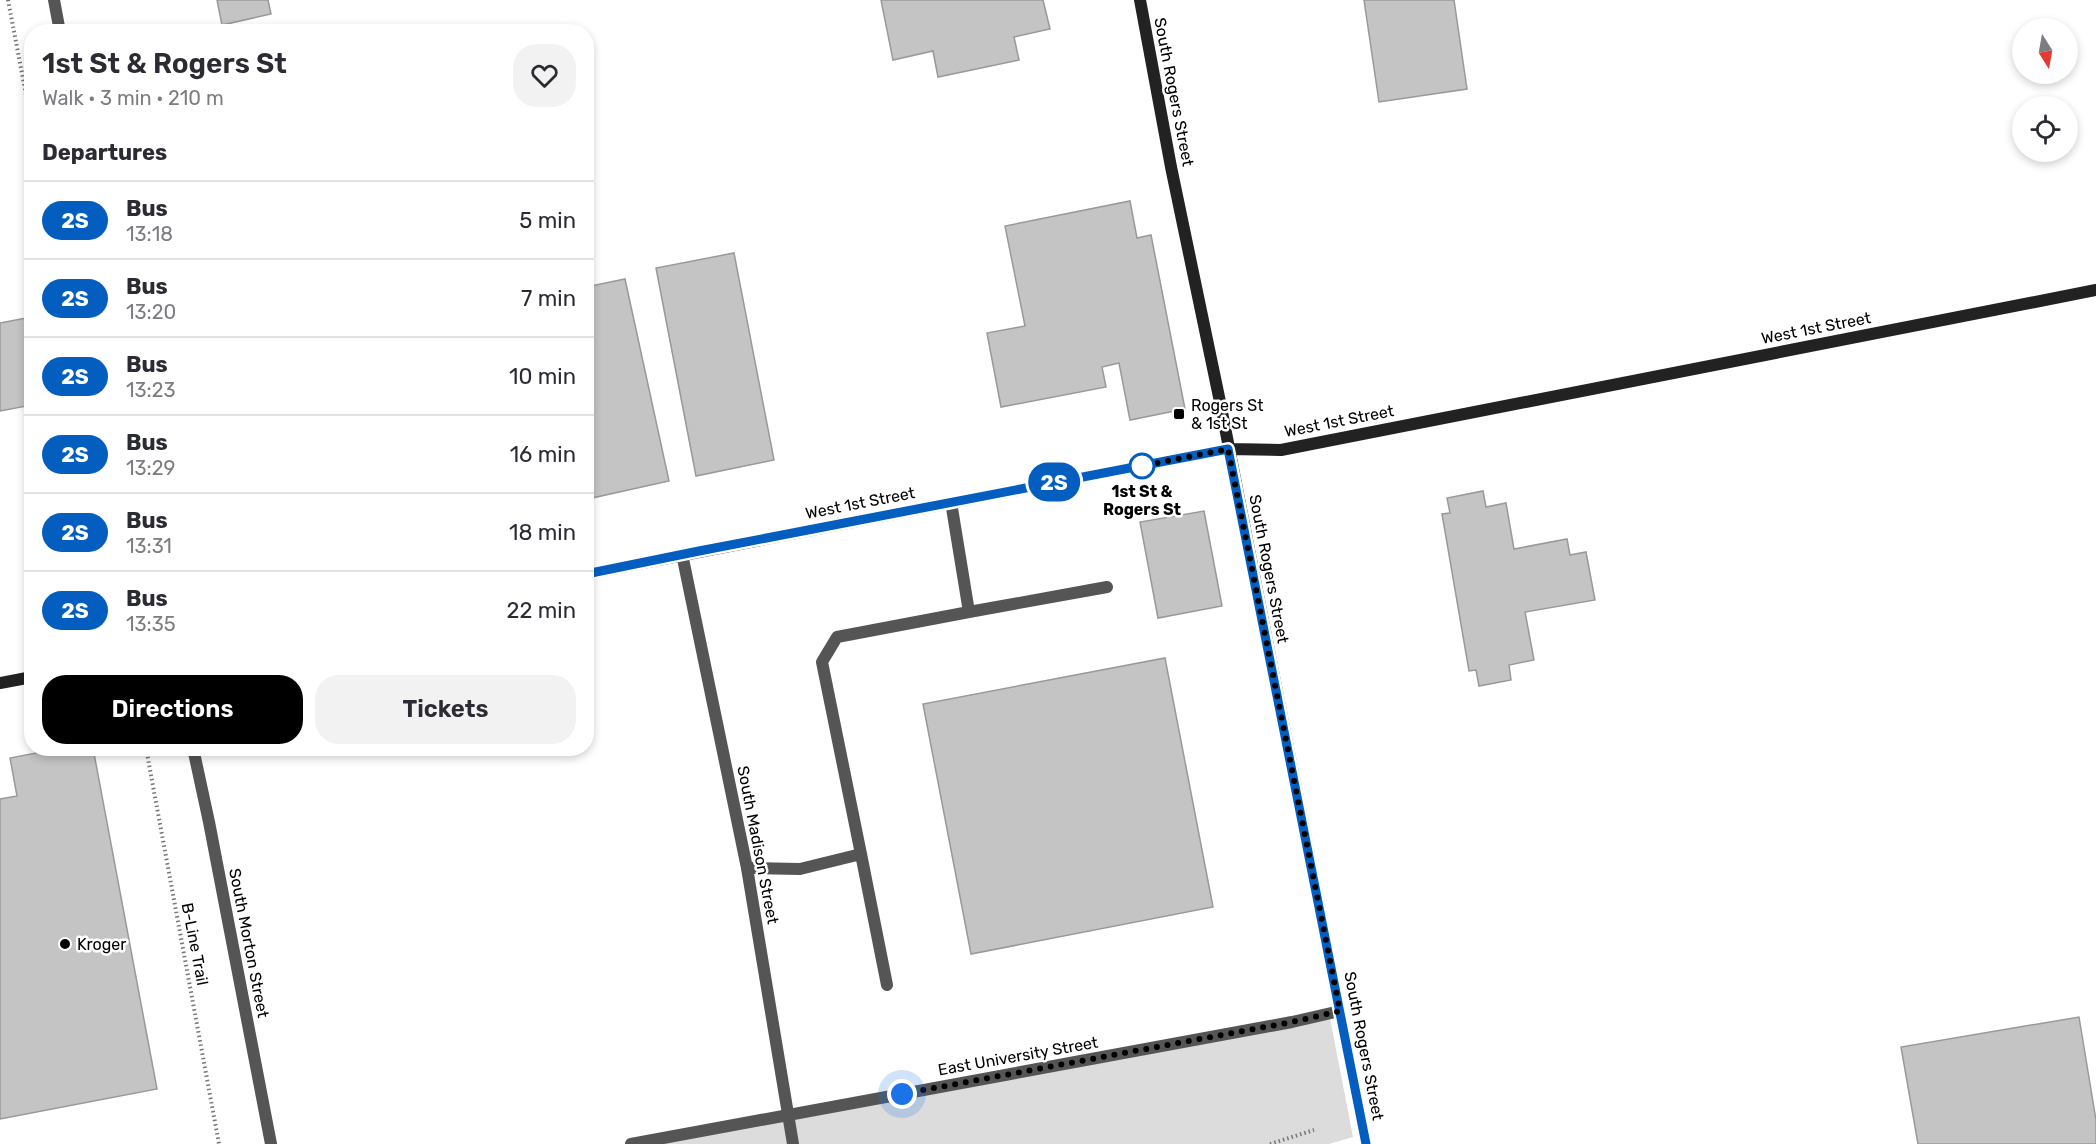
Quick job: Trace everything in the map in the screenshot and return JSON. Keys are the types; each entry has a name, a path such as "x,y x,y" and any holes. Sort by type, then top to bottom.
{"street":[{"path":"54,0 58,24"},
{"name":"South Rogers Street","path":"1140,0 1171,167 1366,1144"},
{"name":"West 1st Street","path":"594,572 1228,449 1281,450 2096,290"},
{"path":"951,502 969,612"},
{"name":"South Madison Street","path":"682,554 747,868 793,1144"},
{"path":"888,985 822,662 837,637 1107,587"},
{"path":"0,683 24,678"},
{"name":"South Morton Street","path":"195,756 271,1144"},
{"path":"747,868 801,869 861,854"},
{"name":"East University Street","path":"631,1144 1292,1022 1340,1011"}],"path":[{"path":"9,0 24,82"},
{"name":"B-Line Trail","path":"147,756 219,1144"},
{"path":"1270,1144 1314,1130"}],"shaded area":[{"path":"1329,1013 1353,1137 1329,1144 632,1144"}],"building":[{"path":"217,0 268,0 271,14 222,24"},
{"path":"881,0 1043,0 1050,29 1014,37 1019,60 938,77 933,51 893,60"},
{"path":"1364,0 1454,0 1467,89 1379,102"},
{"path":"1130,201 1137,238 1151,235 1185,409 1130,420 1119,363 1102,367 1106,387 1001,407 987,333 1025,326 1005,226"},
{"path":"734,253 774,460 696,476 656,268"},
{"path":"625,279 669,481 594,498 594,285"},
{"path":"24,318 24,406 0,411 0,323"},
{"path":"1483,491 1486,507 1506,503 1514,549 1567,539 1570,555 1586,552 1595,600 1525,612 1534,660 1509,665 1511,680 1479,686 1476,670 1469,671 1442,514 1450,513 1447,498"},
{"path":"1204,511 1222,606 1158,618 1140,522"},
{"path":"1165,658 1213,907 971,954 923,704"},
{"name":"Kroger","path":"24,755 95,756 157,1089 0,1119 0,799 17,796 10,758"},
{"path":"2079,1017 2096,1120 2096,1144 1918,1144 1901,1047"}],"bus line":[{"name":"2S","path":"594,572 1228,449 1366,1144"}],"place":[{"name":"Rogers St & 1st St","path":"1179,414"},
{"name":"1st St & Rogers St","path":"1142,466"},
{"name":"Kroger","path":"65,944"}],"route":[{"path":"902,1094 1292,1022 1340,1011 1228,449 1142,466"}]}
